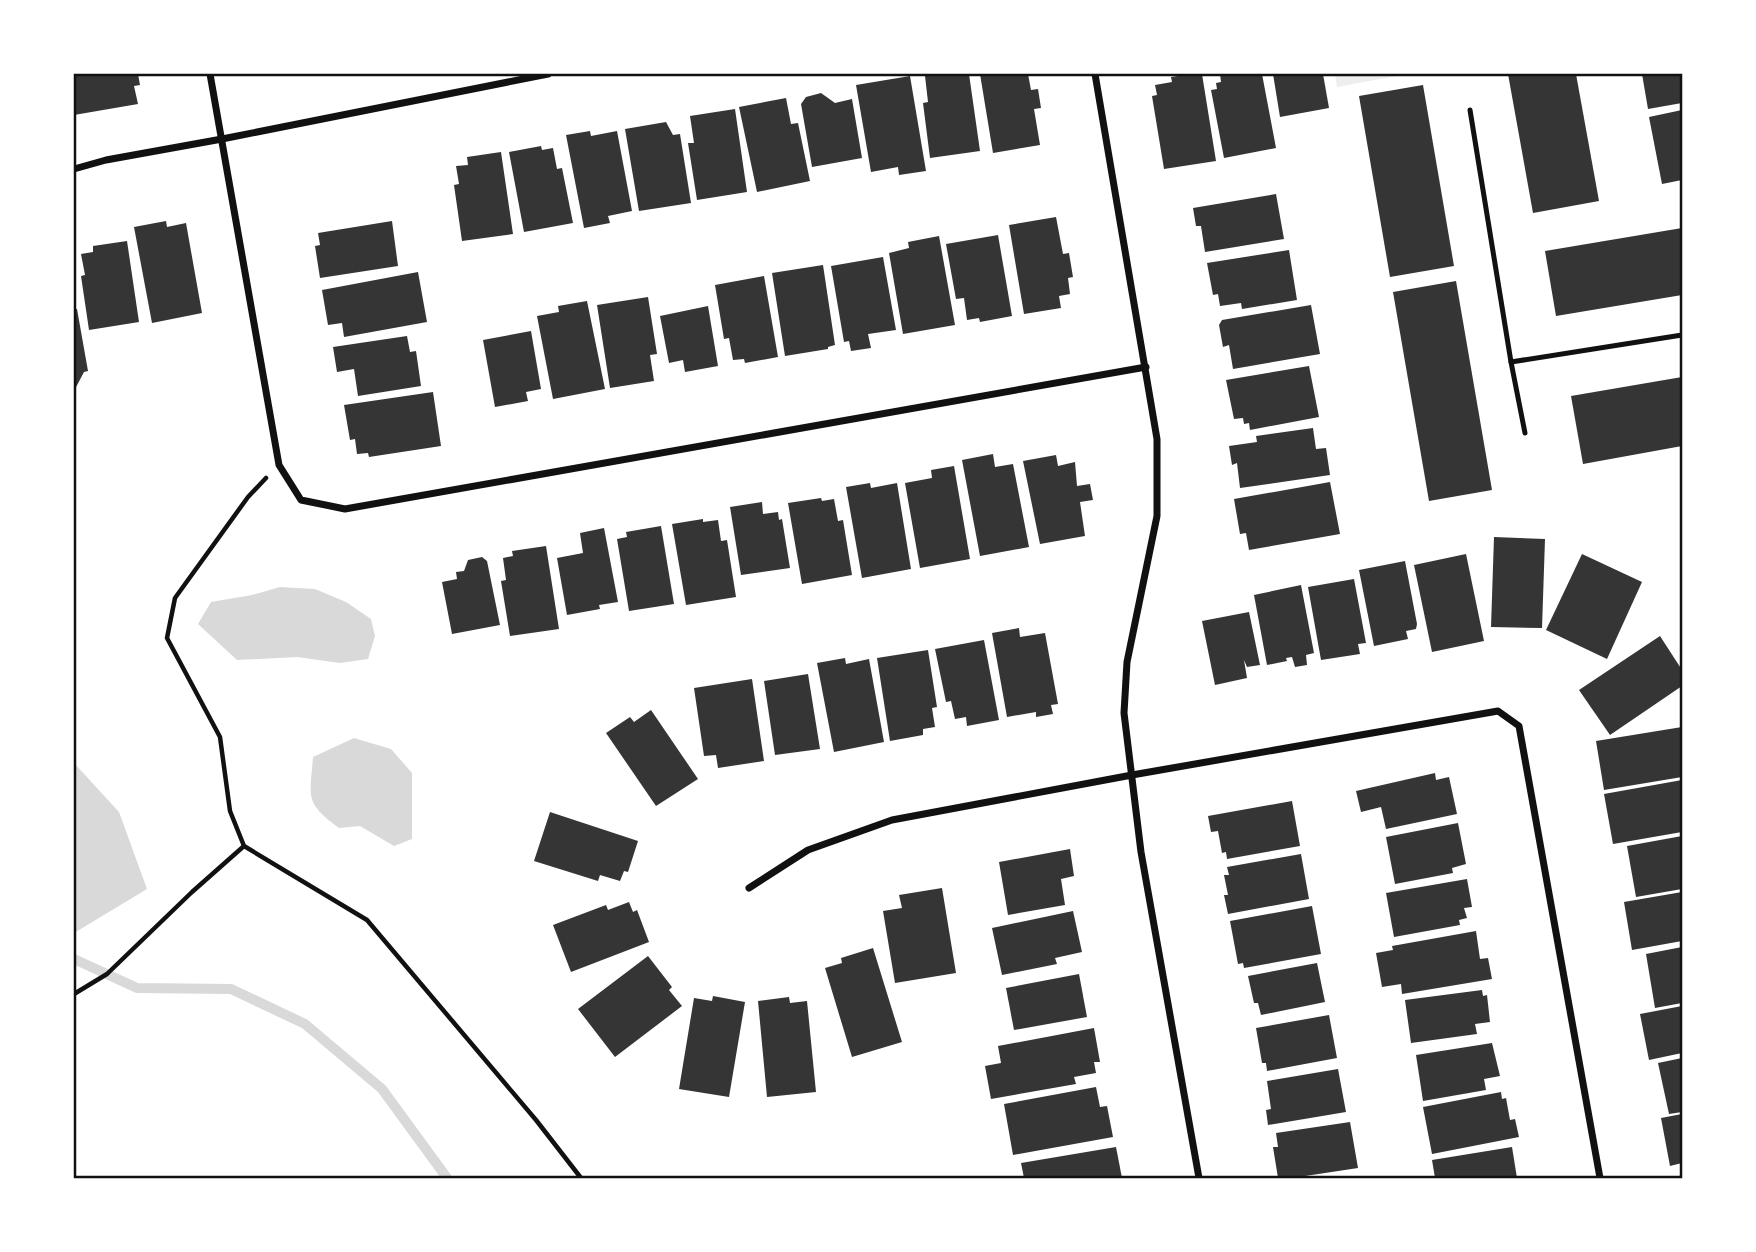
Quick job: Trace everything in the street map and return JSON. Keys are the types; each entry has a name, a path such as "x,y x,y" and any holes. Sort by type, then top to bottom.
{"street":[{"path":"210,74 279,465 301,500 345,509 1146,367"},
{"path":"74,169 106,160 548,74"},
{"path":"1095,74 1157,439 1157,516 1127,662 1124,713 1143,863 1199,1178"},
{"path":"749,888 808,850 892,820 1498,711 1519,726 1600,1178"}],"lane":[{"path":"1470,110 1525,433"},
{"path":"1511,362 1682,335"}],"path":[{"path":"279,465 248,497 175,598 167,638 220,737 230,811 244,846 367,920 582,1178"},
{"path":"74,995 107,974 244,846"}],"shaded area":[{"path":"1335,74 1407,74 1337,87"},
{"path":"280,587 315,589 346,602 371,619 375,636 368,659 340,663 297,657 237,660 198,624 211,602"},
{"path":"354,738 391,749 412,773 412,839 394,846 360,826 339,828 315,805 311,791 313,757"},
{"path":"74,763 119,812 147,889 74,933"}],"building":[{"path":"74,74 138,74 140,85 134,86 138,104 74,115"},
{"path":"969,74 980,151 930,158 923,103 928,102 925,76"},
{"path":"980,74 1028,74 1031,90 1038,89 1041,108 1034,109 1040,145 993,153"},
{"path":"1202,74 1216,161 1164,169 1152,96 1157,95 1155,85 1172,82 1171,77"},
{"path":"1220,74 1262,74 1276,148 1224,158 1211,90 1217,89 1216,83 1221,82"},
{"path":"1273,74 1323,74 1329,108 1280,117"},
{"path":"1508,74 1576,74 1599,201 1533,213"},
{"path":"1642,74 1682,74 1682,103 1648,109"},
{"path":"910,76 926,171 899,175 898,167 871,172 856,85"},
{"path":"1423,85 1454,266 1390,277 1359,96"},
{"path":"821,93 835,103 852,99 862,158 812,167 801,104 806,97"},
{"path":"786,98 791,124 798,123 810,181 757,192 739,107"},
{"path":"735,109 747,192 697,200 688,143 694,143 690,116"},
{"path":"1682,110 1682,180 1662,184 1649,117"},
{"path":"666,122 673,135 680,134 691,203 639,211 625,129"},
{"path":"590,131 591,136 617,131 632,211 608,216 610,223 584,228 566,135"},
{"path":"541,146 542,150 553,148 557,169 562,168 573,223 524,232 509,152"},
{"path":"501,152 513,234 462,241 454,185 459,184 456,166 468,165 467,157"},
{"path":"1276,194 1284,239 1205,252 1201,226 1196,226 1193,208"},
{"path":"1056,217 1063,254 1069,253 1073,277 1068,278 1070,294 1059,296 1061,308 1024,314 1009,225"},
{"path":"166,221 167,227 186,223 202,313 152,323 134,227"},
{"path":"392,221 398,266 320,278 315,246 320,245 318,233"},
{"path":"1682,228 1682,295 1556,316 1545,251"},
{"path":"998,235 1012,316 980,322 979,318 967,320 964,298 956,299 946,244"},
{"path":"939,236 955,325 903,334 889,253 909,248 908,242"},
{"path":"127,241 139,322 89,330 81,276 85,275 81,254 93,252 93,246"},
{"path":"1289,250 1297,300 1242,309 1241,303 1220,306 1218,294 1213,295 1207,263"},
{"path":"883,257 896,330 868,334 871,348 851,351 849,341 844,342 831,266"},
{"path":"823,265 835,345 828,349 785,356 772,273"},
{"path":"418,272 427,322 344,337 342,323 328,325 322,290"},
{"path":"764,276 778,357 745,363 744,359 733,360 729,338 724,339 715,285"},
{"path":"1456,281 1492,490 1429,501 1393,292"},
{"path":"648,297 657,354 650,355 654,381 610,388 597,305"},
{"path":"587,301 605,389 553,399 537,316 559,312 558,306"},
{"path":"1311,305 1320,354 1233,369 1229,345 1223,347 1219,325 1222,320"},
{"path":"708,306 718,366 685,372 683,360 669,363 660,316"},
{"path":"74,309 77,309 88,371 84,372 74,391"},
{"path":"531,331 541,389 526,392 528,401 495,407 483,340"},
{"path":"407,336 410,352 416,351 421,386 358,396 354,369 337,372 333,347"},
{"path":"1309,366 1319,417 1250,430 1249,423 1244,424 1243,418 1234,419 1226,380"},
{"path":"1682,377 1682,446 1583,464 1571,396"},
{"path":"433,392 441,446 369,457 368,453 357,454 355,439 350,440 344,405"},
{"path":"1313,428 1316,449 1326,448 1330,475 1240,488 1237,463 1232,465 1229,446 1257,442 1256,436"},
{"path":"993,454 995,467 1013,464 1029,547 980,556 962,460"},
{"path":"1056,455 1058,466 1075,462 1077,486 1090,484 1093,500 1080,502 1085,536 1040,544 1023,461"},
{"path":"954,466 970,559 920,568 905,483 932,478 931,470"},
{"path":"1330,482 1340,534 1249,550 1246,533 1240,534 1234,499"},
{"path":"870,483 871,488 897,483 911,569 862,578 846,487"},
{"path":"821,498 822,501 834,499 838,521 843,520 852,575 802,584 788,503"},
{"path":"762,502 763,514 778,512 779,520 782,519 790,568 741,575 730,507"},
{"path":"703,519 703,522 718,520 721,541 727,540 736,597 686,605 672,524"},
{"path":"661,526 674,604 629,611 617,539 627,537 626,532"},
{"path":"604,528 618,602 599,605 600,609 567,615 557,558 583,553 580,533"},
{"path":"1494,537 1545,539 1542,628 1491,627"},
{"path":"546,546 559,629 510,636 501,581 506,580 503,558 513,556 512,551"},
{"path":"1466,554 1484,641 1432,652 1414,565"},
{"path":"1582,554 1642,582 1607,659 1546,630"},
{"path":"482,557 487,561 500,625 452,634 442,582 457,579 456,572 464,571 468,560"},
{"path":"1405,561 1416,629 1406,631 1408,639 1374,646 1359,570"},
{"path":"1354,579 1366,643 1358,644 1360,654 1321,660 1308,587"},
{"path":"1301,585 1314,653 1306,655 1307,665 1295,667 1292,657 1286,658 1287,661 1267,665 1254,595"},
{"path":"1249,612 1260,665 1247,667 1244,660 1247,678 1215,685 1202,621"},
{"path":"1019,628 1020,637 1045,633 1058,704 1051,705 1053,714 1036,717 1036,712 1007,717 992,633"},
{"path":"1660,636 1682,670 1682,686 1610,735 1579,690"},
{"path":"984,640 999,720 967,726 966,717 955,719 951,701 946,702 935,649"},
{"path":"928,650 937,707 932,708 935,727 923,729 923,735 890,741 877,658"},
{"path":"845,658 846,664 869,659 884,742 834,752 817,663"},
{"path":"808,674 820,749 775,755 764,681"},
{"path":"752,679 764,761 718,768 716,755 704,756 694,688"},
{"path":"651,710 698,779 656,806 606,733 630,717 634,722"},
{"path":"1682,727 1682,777 1604,790 1596,741"},
{"path":"1435,773 1436,780 1449,777 1457,814 1386,829 1381,807 1361,812 1356,791"},
{"path":"1682,780 1682,832 1613,844 1604,794"},
{"path":"1292,801 1300,846 1227,859 1226,852 1222,853 1218,831 1211,832 1208,816"},
{"path":"550,812 638,841 628,872 624,871 620,881 600,875 598,881 534,861"},
{"path":"1458,823 1466,864 1452,868 1453,873 1395,884 1386,837"},
{"path":"1682,836 1682,889 1636,897 1627,846"},
{"path":"1070,849 1074,876 1061,879 1065,905 1008,915 999,862"},
{"path":"1301,854 1309,899 1228,914 1224,895 1228,895 1224,875 1229,875 1227,867"},
{"path":"1467,879 1472,907 1464,908 1467,918 1459,920 1460,925 1394,937 1386,893"},
{"path":"942,888 956,973 895,983 883,911 902,908 899,895"},
{"path":"1682,892 1682,941 1632,950 1624,902"},
{"path":"629,902 633,912 637,910 649,942 571,972 553,925 606,905 608,910"},
{"path":"1312,906 1321,954 1244,968 1243,963 1238,964 1230,921"},
{"path":"1073,911 1082,952 1055,958 1057,964 1002,975 992,928"},
{"path":"1476,931 1480,959 1488,958 1492,979 1402,994 1401,984 1382,987 1376,953 1393,950 1392,946"},
{"path":"1682,947 1682,1003 1655,1008 1646,954"},
{"path":"873,948 902,1042 852,1057 825,968 842,963 841,958"},
{"path":"648,956 672,987 669,990 682,1006 615,1057 578,1009"},
{"path":"1317,963 1325,1002 1261,1015 1258,1003 1254,1003 1248,976"},
{"path":"1079,974 1087,1017 1014,1030 1006,988"},
{"path":"1482,990 1483,996 1487,995 1490,1022 1475,1024 1477,1034 1411,1043 1405,1000"},
{"path":"713,996 745,1002 729,1097 679,1089 694,998 712,1001"},
{"path":"789,997 790,1003 807,1001 816,1092 767,1097 758,1001"},
{"path":"1682,1006 1682,1053 1649,1060 1640,1014"},
{"path":"1329,1015 1337,1058 1267,1071 1266,1063 1262,1063 1256,1028"},
{"path":"1094,1028 1100,1062 1094,1062 1096,1073 1074,1077 1076,1084 991,1099 985,1066 1001,1063 998,1046"},
{"path":"1492,1043 1500,1076 1484,1079 1486,1090 1423,1101 1416,1055"},
{"path":"1682,1058 1682,1112 1669,1114 1658,1063"},
{"path":"1338,1069 1346,1112 1268,1125 1266,1110 1271,1109 1267,1081"},
{"path":"1096,1087 1100,1107 1107,1106 1113,1137 1013,1155 1004,1104"},
{"path":"1501,1092 1502,1099 1506,1098 1510,1120 1515,1119 1519,1137 1432,1154 1423,1107"},
{"path":"1682,1114 1682,1163 1670,1166 1661,1118"},
{"path":"1350,1122 1358,1168 1278,1178 1273,1147 1278,1147 1276,1133"},
{"path":"1116,1147 1122,1178 1024,1178 1021,1163"},
{"path":"1512,1147 1517,1178 1435,1178 1432,1160"}],"waterway":[{"path":"74,959 137,988 231,989 305,1024 382,1089 447,1178"}]}
